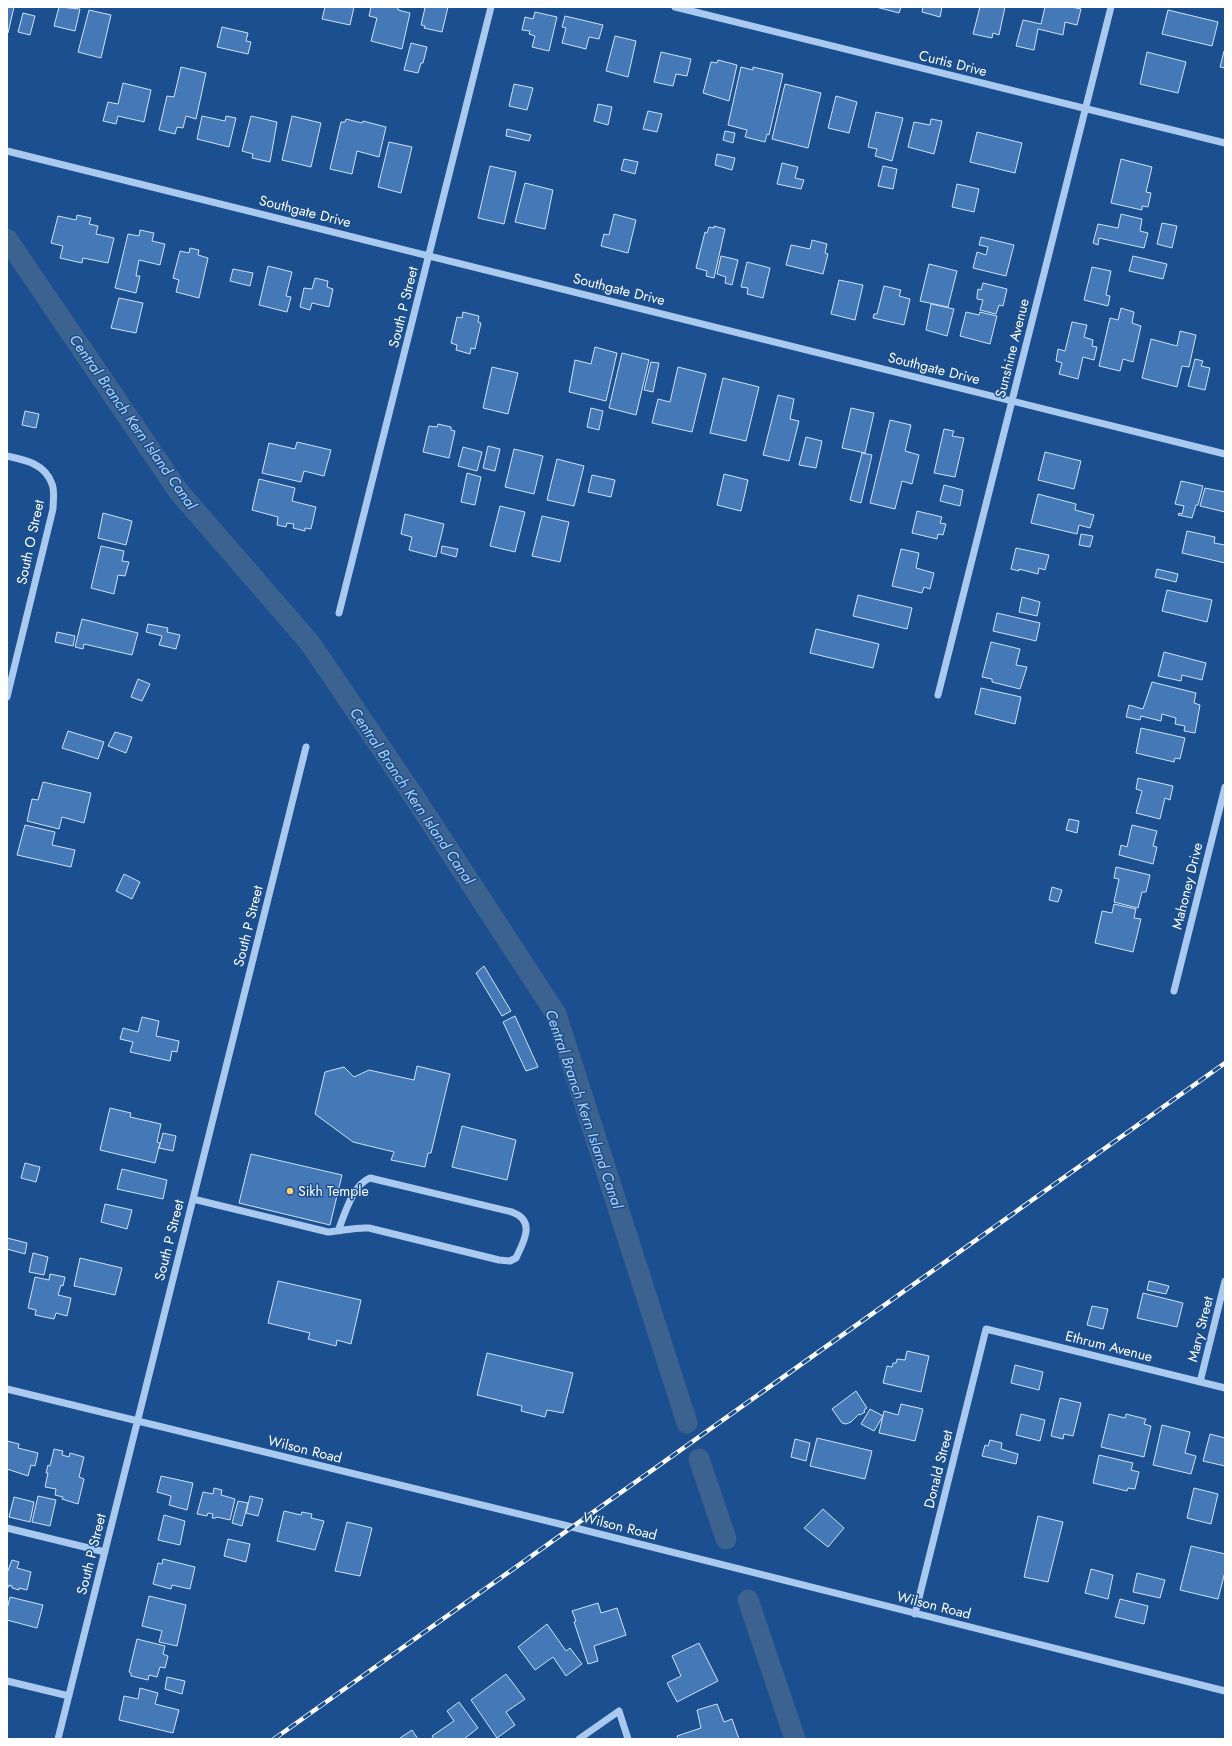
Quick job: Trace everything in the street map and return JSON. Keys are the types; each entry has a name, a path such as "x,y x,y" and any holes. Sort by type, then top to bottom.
{"street":[{"name":"South P Street","path":"339,613 491,7"},
{"name":"Curtis Drive","path":"675,7 1225,143"},
{"name":"Sunshine Avenue","path":"938,695 1110,7"},
{"name":"Southgate Drive","path":"7,151 1225,454"},
{"name":"South O Street","path":"7,456 29,461 44,470 53,485 53,509 7,697"},
{"name":"South P Street","path":"58,1739 306,747"},
{"name":"Mahoney Drive","path":"1174,991 1225,787"},
{"path":"193,1199 311,1229 328,1232 338,1231 358,1227 369,1228 499,1260 510,1261 516,1258 527,1230 526,1222 512,1212 370,1178 361,1183 353,1196 338,1231"},
{"name":"Mary Street","path":"1200,1382 1225,1282"},
{"name":"Ethrum Avenue","path":"986,1329 1225,1388"},
{"name":"Donald Street","path":"915,1614 986,1329"},
{"name":"Wilson Road","path":"7,1389 1225,1691"},
{"path":"7,1528 105,1552"},
{"path":"7,1681 69,1696"},
{"path":"579,1739 619,1711 628,1739"}],"building":[{"path":"7,7 14,7 8,33 7,33"},
{"path":"59,7 80,9 75,31 54,26"},
{"path":"325,7 354,7 350,25 322,19"},
{"path":"371,7 398,7 398,10 410,13 402,49 371,41 377,18 369,16"},
{"path":"421,7 448,7 442,32 424,28 425,26 421,25 425,8"},
{"path":"876,7 901,7 899,13"},
{"path":"923,7 942,7 940,17 922,12"},
{"path":"980,7 1005,7 999,35 993,33 992,38 973,34"},
{"path":"1045,7 1071,7 1081,9 1077,25 1065,22 1063,35 1038,29 1034,50 1016,46 1023,20 1041,24"},
{"path":"89,10 111,15 101,58 78,52"},
{"path":"1168,10 1218,22 1212,46 1162,34"},
{"path":"535,12 557,17 549,51 532,47 535,36 529,34 530,31 522,30 525,17 533,19"},
{"path":"23,13 35,16 30,35 18,32"},
{"path":"565,16 603,25 599,39 589,37 586,49 562,43 566,28 562,27"},
{"path":"222,27 248,33 246,41 251,42 248,54 217,47"},
{"path":"615,36 636,41 628,77 606,71"},
{"path":"411,43 427,47 423,63 421,63 418,73 404,70"},
{"path":"1225,51 1225,68 1220,67"},
{"path":"661,52 691,59 687,76 676,74 673,86 654,82"},
{"path":"1147,52 1186,62 1178,93 1140,84"},
{"path":"718,60 737,65 729,101 703,93 711,62 717,63"},
{"path":"181,67 206,73 196,119 186,116 183,128 177,127 175,134 159,130 167,96 174,97"},
{"path":"741,67 753,70 753,67 783,74 769,135 767,134 765,142 745,137 747,130 728,125"},
{"path":"123,83 151,90 144,122 118,116 116,124 103,121 108,102 118,104"},
{"path":"514,84 533,88 527,110 509,106"},
{"path":"785,84 821,93 808,148 772,139"},
{"path":"836,96 857,102 849,133 828,128"},
{"path":"598,104 612,107 608,125 594,121"},
{"path":"648,111 662,114 657,132 643,129"},
{"path":"876,112 903,118 892,161 875,156 877,149 868,147"},
{"path":"202,116 225,121 226,116 236,118 229,147 197,139"},
{"path":"251,116 277,122 270,162 252,158 253,154 242,151"},
{"path":"292,116 321,123 311,167 282,160"},
{"path":"346,119 362,123 363,121 386,127 379,157 357,151 352,174 330,169 341,122 345,122"},
{"path":"931,119 942,121 934,154 908,147 914,122 930,125"},
{"path":"507,129 531,135 529,141 506,136"},
{"path":"725,131 735,133 733,143 723,140"},
{"path":"977,132 1022,143 1015,173 970,162"},
{"path":"389,142 412,147 401,193 378,187"},
{"path":"717,154 735,158 732,170 715,165"},
{"path":"624,159 638,162 635,174 621,170"},
{"path":"1121,159 1152,167 1146,192 1151,193 1148,207 1142,206 1142,210 1111,203"},
{"path":"782,163 798,167 795,178 804,180 801,189 777,184"},
{"path":"490,166 516,172 504,224 478,218"},
{"path":"883,166 897,169 893,189 878,186"},
{"path":"525,183 553,190 545,229 515,222"},
{"path":"957,184 979,189 974,212 952,207"},
{"path":"614,214 636,220 628,253 601,246 604,234 609,235"},
{"path":"1121,214 1142,219 1140,231 1148,233 1144,248 1099,238 1098,245 1093,243 1098,224 1118,228"},
{"path":"77,215 91,218 89,224 98,226 96,234 114,238 108,263 83,258 82,263 60,258 63,246 51,243 58,216 76,220"},
{"path":"1162,223 1177,226 1172,248 1157,244"},
{"path":"714,226 725,229 714,278 706,276 707,271 696,268 705,232 707,233 709,227 714,228"},
{"path":"140,230 154,233 152,241 165,244 160,265 139,260 136,276 140,276 136,293 115,288 128,234 139,236"},
{"path":"981,237 1014,245 1006,276 973,268 977,252 986,255 988,247 979,245"},
{"path":"812,240 827,244 825,253 828,254 823,274 786,265 791,245 810,249"},
{"path":"190,248 199,250 198,255 208,258 199,298 176,292 179,280 173,278 180,251 189,253"},
{"path":"721,256 738,260 732,285 725,283 726,277 717,274"},
{"path":"1133,256 1167,264 1163,279 1129,271"},
{"path":"747,262 770,268 763,298 747,294 748,288 741,287"},
{"path":"929,264 957,271 948,307 920,301"},
{"path":"268,266 292,272 286,296 291,297 287,312 259,305"},
{"path":"1092,267 1111,271 1106,295 1110,296 1108,306 1084,300"},
{"path":"233,269 253,273 250,286 230,281"},
{"path":"315,278 328,281 327,287 333,289 329,307 312,303 310,310 300,307 304,288 312,289"},
{"path":"839,280 863,285 855,320 831,314"},
{"path":"983,283 1007,289 1003,306 999,305 996,314 980,310 983,300 977,299 977,296 978,289 981,290"},
{"path":"884,286 901,290 899,296 910,299 904,325 873,318 874,314 877,314"},
{"path":"119,298 143,303 136,333 111,328"},
{"path":"931,304 954,309 947,336 926,330"},
{"path":"1121,308 1134,312 1132,323 1141,326 1133,362 1123,359 1120,371 1099,366 1110,318 1118,320"},
{"path":"463,312 479,316 478,322 481,323 475,349 471,348 470,354 456,350 457,345 451,343 457,317 462,318"},
{"path":"966,312 979,315 980,312 997,316 990,344 960,336"},
{"path":"1072,322 1087,325 1084,337 1093,340 1092,346 1097,347 1094,360 1083,357 1078,379 1059,374 1062,363 1056,361 1058,349 1065,351"},
{"path":"1180,331 1196,335 1189,367 1182,366 1177,387 1142,378 1151,339 1177,346"},
{"path":"595,347 617,353 606,401 569,392 575,360 591,364"},
{"path":"622,353 649,360 636,415 609,408"},
{"path":"1195,359 1203,361 1201,366 1210,368 1205,390 1188,386"},
{"path":"651,362 659,363 653,392 644,390"},
{"path":"492,367 518,373 508,414 483,408"},
{"path":"678,367 706,374 692,432 652,423 658,399 670,402"},
{"path":"723,378 759,387 746,441 710,433"},
{"path":"778,395 794,399 790,419 799,421 789,461 763,455"},
{"path":"591,408 603,411 599,430 587,427"},
{"path":"851,408 874,413 865,453 842,448"},
{"path":"25,411 39,414 36,428 22,425"},
{"path":"890,420 911,425 905,451 919,455 912,484 902,481 895,509 870,503"},
{"path":"438,424 451,427 451,430 455,431 449,458 423,452 429,426 437,427"},
{"path":"944,429 954,431 952,436 964,438 955,477 934,473"},
{"path":"806,437 822,441 816,468 799,465"},
{"path":"297,442 331,450 324,476 304,471 301,482 262,473 269,443 295,449"},
{"path":"488,446 500,449 495,471 483,468"},
{"path":"463,447 482,452 477,471 458,466"},
{"path":"514,449 543,456 534,494 505,487"},
{"path":"1045,452 1081,461 1074,489 1038,480"},
{"path":"862,453 872,455 861,503 850,500"},
{"path":"557,459 584,466 574,506 547,500"},
{"path":"467,473 481,477 475,505 461,502"},
{"path":"724,474 748,480 741,511 717,505"},
{"path":"592,475 615,480 611,497 588,492"},
{"path":"259,479 295,488 292,501 316,507 311,529 305,528 305,531 293,528 294,524 287,523 286,527 277,525 278,517 252,510"},
{"path":"1181,481 1203,486 1198,505 1196,505 1192,518 1178,515 1179,513 1182,514 1184,506 1175,504"},
{"path":"944,485 963,490 960,506 940,501"},
{"path":"1205,488 1225,492 1225,512 1200,506"},
{"path":"1038,494 1076,504 1075,510 1094,515 1090,528 1079,525 1077,534 1031,523"},
{"path":"500,506 525,512 515,552 490,546"},
{"path":"917,511 942,517 940,523 946,524 943,535 938,534 937,539 912,533"},
{"path":"103,513 132,521 126,545 98,538"},
{"path":"405,514 444,524 436,557 409,550 412,537 401,534"},
{"path":"542,516 569,522 560,562 532,556"},
{"path":"1187,531 1215,537 1214,543 1225,545 1225,563 1182,553"},
{"path":"1081,534 1093,536 1090,547 1079,545"},
{"path":"101,546 124,551 122,561 129,562 125,576 118,575 114,594 91,588"},
{"path":"442,546 458,549 456,557 441,553"},
{"path":"1016,548 1049,555 1045,570 1039,568 1038,574 1019,569 1019,571 1011,569"},
{"path":"901,549 919,553 916,568 934,573 930,589 924,587 922,593 892,586"},
{"path":"1157,569 1178,574 1176,582 1155,577"},
{"path":"1167,590 1212,600 1207,622 1162,611"},
{"path":"858,595 912,608 907,629 853,616"},
{"path":"1022,597 1040,602 1037,616 1019,612"},
{"path":"997,613 1040,623 1036,641 993,631"},
{"path":"82,619 138,633 132,655 84,644 83,649 75,647"},
{"path":"148,624 168,628 167,632 180,635 176,649 159,645 162,636 146,632"},
{"path":"816,629 879,644 873,668 810,653"},
{"path":"57,632 75,636 73,646 55,642"},
{"path":"991,642 1020,649 1016,665 1027,667 1020,689 992,682 992,679 982,677"},
{"path":"1164,652 1206,663 1202,680 1182,675 1181,681 1158,676"},
{"path":"138,679 150,684 142,701 131,697"},
{"path":"1152,682 1196,693 1194,703 1200,705 1195,733 1184,731 1185,726 1175,724 1176,718 1162,714 1161,721 1141,716 1140,720 1126,717 1129,705 1143,709"},
{"path":"981,688 1021,697 1015,724 975,714"},
{"path":"1141,728 1185,738 1180,759 1175,758 1174,762 1136,753"},
{"path":"68,731 104,742 98,759 62,748"},
{"path":"115,732 132,737 126,753 108,746"},
{"path":"1138,778 1173,786 1170,800 1165,798 1160,819 1136,813 1142,791 1136,789"},
{"path":"43,782 91,793 84,823 62,817 59,829 27,821 32,799 38,800"},
{"path":"1069,819 1079,821 1077,833 1066,830"},
{"path":"25,825 55,832 52,845 75,850 71,867 17,855"},
{"path":"1132,825 1157,831 1153,846 1157,847 1153,864 1119,855 1121,845 1127,847"},
{"path":"1116,867 1150,875 1146,892 1142,892 1138,908 1114,902 1119,879 1114,878"},
{"path":"124,874 140,882 132,899 116,891"},
{"path":"1052,887 1062,890 1058,902 1049,900"},
{"path":"1114,904 1136,909 1134,918 1141,919 1133,952 1095,943 1102,911 1112,913"},
{"path":"484,966 511,1011 502,1016 476,973"},
{"path":"515,1016 538,1067 526,1071 503,1022"},
{"path":"142,1017 159,1021 156,1036 179,1041 177,1052 172,1051 170,1061 130,1052 133,1042 120,1039 123,1028 138,1032"},
{"path":"417,1066 450,1074 431,1153 428,1153 425,1167 391,1160 394,1152 353,1142 315,1114 325,1072 344,1067 354,1077 369,1070 414,1080"},
{"path":"110,1108 131,1113 130,1117 161,1124 157,1142 160,1143 155,1163 100,1150"},
{"path":"462,1126 516,1140 507,1180 452,1167"},
{"path":"163,1133 176,1136 173,1151 159,1148"},
{"name":"Sikh Temple","path":"251,1154 342,1175 330,1225 239,1203"},
{"path":"25,1163 40,1167 36,1182 21,1178"},
{"path":"122,1169 167,1180 163,1199 117,1189"},
{"path":"105,1204 132,1210 127,1229 101,1222"},
{"path":"7,1238 27,1243 25,1254 7,1249"},
{"path":"33,1253 48,1257 44,1275 29,1272"},
{"path":"80,1258 122,1268 115,1295 74,1286"},
{"path":"50,1274 65,1277 63,1286 61,1285 58,1295 71,1298 67,1316 56,1313 54,1319 35,1315 36,1310 28,1308 35,1277 49,1280"},
{"path":"278,1281 361,1300 351,1344 337,1340 336,1346 308,1339 310,1333 268,1323"},
{"path":"1149,1281 1169,1286 1166,1294 1147,1290"},
{"path":"1143,1293 1183,1303 1177,1327 1137,1318"},
{"path":"1092,1306 1108,1309 1103,1329 1087,1325"},
{"path":"907,1351 929,1356 921,1392 883,1383 887,1366 892,1367 893,1363 896,1363 897,1359 905,1360"},
{"path":"487,1353 573,1373 563,1413 547,1410 545,1417 521,1411 522,1406 477,1395"},
{"path":"1015,1365 1043,1372 1039,1390 1011,1383"},
{"path":"856,1391 867,1408 864,1410 865,1412 860,1415 859,1414 851,1422 846,1424 842,1423 832,1409"},
{"path":"1060,1398 1081,1403 1073,1436 1064,1434 1063,1439 1051,1436"},
{"path":"901,1404 923,1409 915,1441 879,1433 884,1411 898,1415"},
{"path":"870,1409 883,1416 874,1431 861,1424"},
{"path":"1021,1414 1045,1420 1040,1441 1016,1435"},
{"path":"1109,1414 1125,1418 1126,1414 1146,1419 1144,1424 1151,1426 1144,1457 1101,1447"},
{"path":"1162,1425 1190,1432 1185,1453 1196,1456 1191,1474 1153,1465"},
{"path":"1210,1434 1225,1438 1225,1466 1203,1461"},
{"path":"817,1438 872,1451 865,1479 810,1466"},
{"path":"795,1439 810,1443 806,1461 791,1457"},
{"path":"990,1440 1002,1443 1001,1449 1018,1454 1016,1464 982,1456 985,1445 988,1446"},
{"path":"7,1441 19,1444 18,1448 38,1453 35,1466 31,1465 28,1476 7,1469"},
{"path":"54,1449 63,1451 62,1455 69,1457 70,1453 84,1457 79,1477 84,1479 78,1504 55,1495 56,1489 45,1487 48,1473 46,1473 48,1465 50,1466"},
{"path":"1099,1455 1133,1463 1131,1470 1139,1472 1135,1489 1128,1488 1127,1491 1093,1483"},
{"path":"161,1476 193,1483 187,1510 169,1505 171,1496 157,1492"},
{"path":"214,1488 222,1490 221,1495 235,1499 230,1520 217,1517 212,1518 213,1514 208,1513 207,1516 197,1514 203,1492 213,1494"},
{"path":"1194,1488 1218,1494 1211,1524 1187,1518"},
{"path":"38,1496 56,1500 50,1526 32,1522"},
{"path":"250,1496 263,1499 258,1516 246,1513"},
{"path":"14,1497 34,1502 30,1522 9,1517"},
{"path":"238,1501 248,1503 242,1526 232,1523"},
{"path":"823,1509 844,1528 828,1547 804,1528"},
{"path":"284,1511 301,1515 302,1512 312,1514 311,1518 324,1521 315,1550 277,1541"},
{"path":"164,1515 185,1521 180,1545 158,1540"},
{"path":"1038,1516 1063,1522 1048,1582 1024,1577"},
{"path":"347,1522 372,1528 360,1576 335,1571"},
{"path":"228,1539 250,1544 246,1562 224,1556"},
{"path":"1191,1546 1225,1554 1225,1572 1218,1599 1180,1590"},
{"path":"163,1559 195,1567 190,1589 172,1585 171,1589 153,1584 158,1563 162,1564"},
{"path":"12,1560 19,1562 17,1568 31,1572 27,1590 19,1588 19,1590 12,1588 12,1586 9,1585 9,1587 7,1587 7,1573"},
{"path":"1091,1569 1113,1575 1108,1599 1085,1593"},
{"path":"1137,1573 1165,1580 1160,1598 1133,1592"},
{"path":"149,1596 186,1605 177,1646 159,1642 162,1631 142,1626"},
{"path":"10,1597 43,1605 37,1628 7,1620 7,1609"},
{"path":"1120,1599 1148,1606 1144,1624 1115,1617"},
{"path":"598,1603 601,1613 617,1608 626,1635 594,1646 598,1661 588,1664 574,1622 576,1621 572,1611"},
{"path":"547,1624 566,1651 570,1648 582,1664 566,1676 553,1657 535,1670 518,1647"},
{"path":"137,1639 165,1646 163,1654 168,1656 165,1668 160,1667 157,1677 149,1675 148,1680 131,1676 131,1673 129,1672"},
{"path":"699,1643 718,1681 677,1702 667,1683 681,1676 672,1656"},
{"path":"506,1674 525,1699 506,1712 515,1725 497,1738 471,1700"},
{"path":"167,1677 185,1681 182,1694 165,1689"},
{"path":"140,1688 158,1693 155,1704 179,1710 173,1733 119,1720 124,1696 138,1699"},
{"path":"459,1702 478,1728 464,1739 434,1739 432,1736 454,1721 447,1711"},
{"path":"717,1704 724,1722 732,1719 739,1739 678,1739 677,1736 701,1728 697,1710"},
{"path":"412,1730 418,1739 400,1738"}],"waterway":[{"name":"Central Branch Kern Island Canal","path":"7,239 179,492 310,643 413,795 556,1014 687,1423"},
{"name":"Central Branch Kern Island Canal","path":"699,1459 726,1539"},
{"name":"Central Branch Kern Island Canal","path":"748,1600 795,1739"}],"railway":[{"path":"274,1739 1225,1063"}],"place":[{"name":"Sikh Temple","path":"290,1191"}]}
